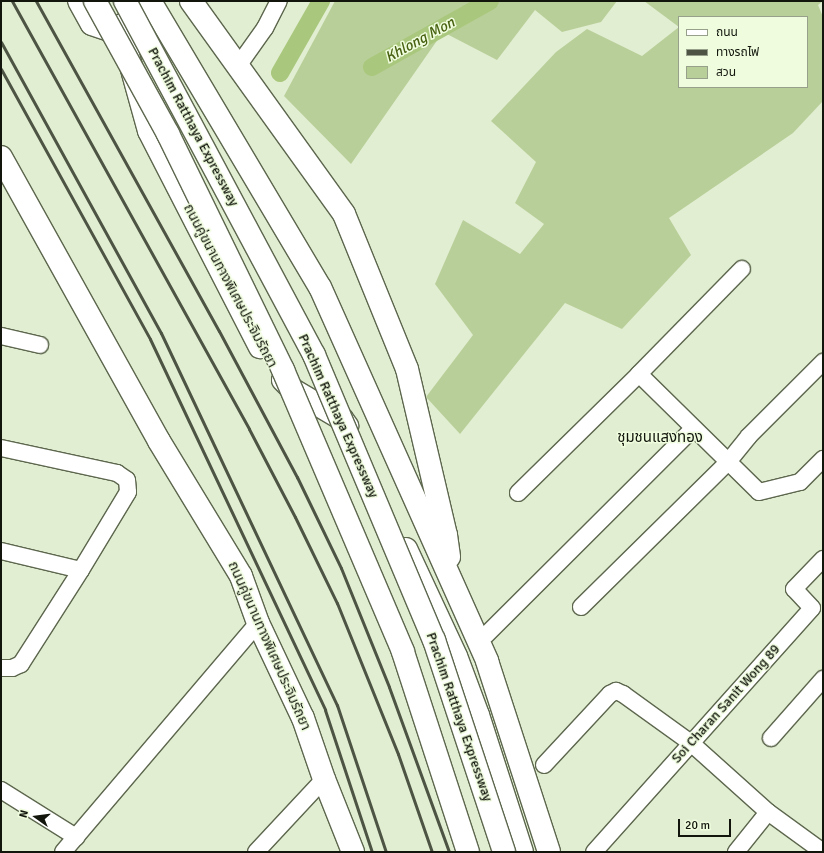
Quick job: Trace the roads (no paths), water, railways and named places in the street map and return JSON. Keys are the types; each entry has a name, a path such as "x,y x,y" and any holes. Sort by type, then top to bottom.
{"main road":[{"path":"79,1 92,24 112,31 132,7"},
{"name":"Prachim Ratthaya Expressway","path":"95,1 168,134 283,370 403,652 468,852"},
{"path":"150,1 320,287 487,661 548,852"},
{"path":"190,1 344,214 407,369 446,535 453,584"},
{"name":"Prachim Ratthaya Expressway","path":"132,7 314,355 434,640 504,852"},
{"name":"ถนนคู่ขนานทางพิเศษประจิมรัถยา","path":"132,7 126,48 149,131 272,370 293,390 342,419 358,442 456,656 478,715 522,852"},
{"name":"ถนนคู่ขนานทางพิเศษประจิมรัถยา","path":"1,157 155,434 241,576 258,623 303,718 324,779 353,852"}],"street":[{"path":"238,66 265,28 279,1"},
{"path":"518,493 639,374 742,269"},
{"path":"1,336 40,345"},
{"path":"581,607 728,462 749,436 823,362"},
{"path":"639,374 693,429 759,492 800,482 823,459"},
{"path":"486,634 693,429"},
{"path":"1,448 117,473 127,480 128,492 81,570 21,664 12,668 1,668"},
{"path":"1,551 81,570"},
{"name":"Soi Charan Sanit Wong 89","path":"594,852 812,608 795,592 794,587 823,559"},
{"path":"63,852 258,623"},
{"path":"771,738 823,679"},
{"path":"544,765 610,694 616,691 623,694 691,743 768,812 823,852"},
{"path":"256,852 324,779"},
{"path":"1,790 76,837"},
{"path":"736,852 768,812"}],"waterway":[{"path":"280,73 321,1"},
{"name":"Khlong Mon","path":"372,67 490,1"}],"railway":[{"path":"12,1 249,429 295,517 337,603 398,754 432,852"},
{"path":"36,1 219,331 297,477 341,568 389,687 449,852"},
{"path":"1,42 161,333 337,705 386,852"},
{"path":"1,69 150,339 325,710 372,852"}],"district":[{"name":"ชุมชนแสงทอง","path":"660,438"}]}
